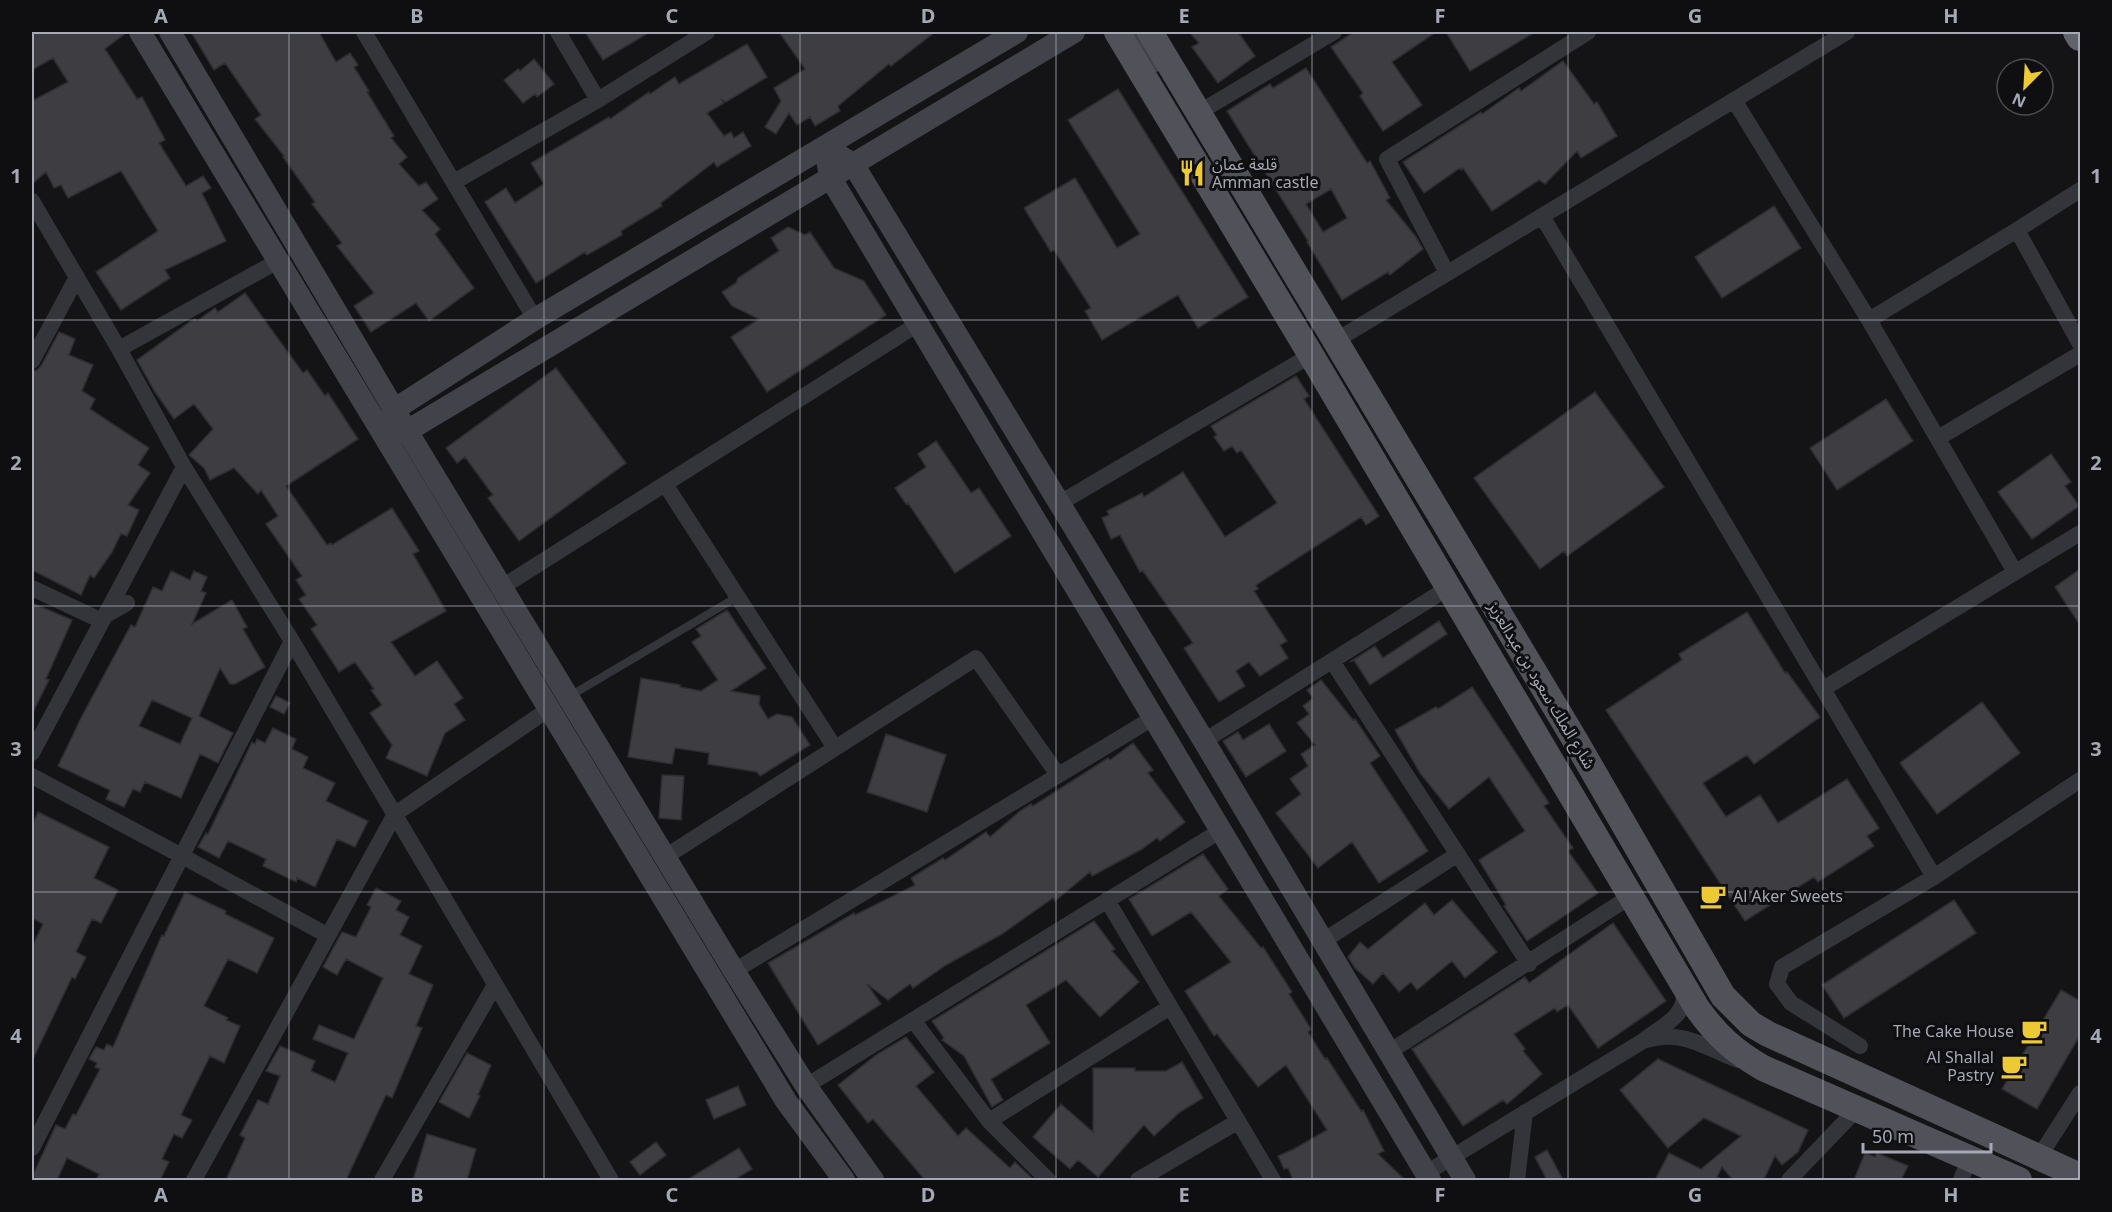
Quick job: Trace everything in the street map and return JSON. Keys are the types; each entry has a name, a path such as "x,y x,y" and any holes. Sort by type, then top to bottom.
{"highway":[{"path":"2077,32 2080,37"}],"main road":[{"name":"شارع الملك سعود بن عبدالعزيز","path":"1122,32 1682,984 1712,1029 1741,1055 1763,1068 1857,1109 1965,1170 2019,1180"},
{"name":"شارع الملك سعود بن عبدالعزيز","path":"1150,32 1575,740 1723,996 1750,1024 1768,1034 2080,1176"},
{"path":"1473,630 1511,671 1558,750 1570,755 1575,750 1575,740"}],"street":[{"path":"140,32 786,1101 844,1180"},
{"path":"170,32 734,971 806,1086 873,1180"},
{"path":"364,32 535,319"},
{"path":"558,32 598,100"},
{"path":"454,182 598,100 707,32"},
{"path":"382,433 395,409 535,319 1017,32"},
{"path":"382,433 407,430 1074,32"},
{"path":"1122,32 1151,56 1184,90"},
{"path":"1198,113 1334,32"},
{"path":"1447,273 1387,159 1588,32"},
{"path":"1335,341 1846,32"},
{"path":"1734,100 1869,320 2015,572"},
{"path":"825,147 853,164 1204,741 1465,1180"},
{"path":"825,147 830,177 1428,1177 1452,1158 1643,1041 1674,1018 1680,1011 1684,994 1682,984"},
{"path":"1869,320 2080,190"},
{"path":"32,201 119,349 184,467 292,641 611,1180"},
{"path":"1542,216 1934,877"},
{"path":"2017,230 2080,344"},
{"path":"119,349 278,261"},
{"path":"32,361 77,277"},
{"path":"502,587 918,324"},
{"path":"1938,438 2080,354"},
{"path":"1060,503 1311,355"},
{"path":"32,753 184,467"},
{"path":"664,484 835,748"},
{"path":"1823,689 2080,533"},
{"path":"32,588 102,621"},
{"path":"1204,741 1448,588"},
{"path":"102,621 106,615 127,603"},
{"path":"32,1148 292,641"},
{"path":"665,857 976,658 1058,775"},
{"path":"1332,661 1529,964"},
{"path":"194,1180 395,814 549,709"},
{"path":"734,971 1153,718"},
{"path":"32,776 327,935"},
{"path":"1860,1046 1791,1003 1777,984 1782,967 1934,877 2080,780"},
{"path":"806,1086 1220,831"},
{"path":"1323,941 1458,854"},
{"path":"1389,1052 1529,964 1631,896"},
{"path":"1107,900 1273,1180"},
{"path":"382,1180 495,985"},
{"path":"988,1121 1170,1007"},
{"path":"913,1020 988,1121 1048,1180"},
{"path":"1643,1041 1659,1036 1681,1037 1697,1041 1721,1054 1763,1068"},
{"path":"2038,1157 2080,1093"},
{"path":"1789,1180 1857,1109"},
{"path":"1517,1180 1525,1112"},
{"path":"1138,1180 1237,1122"}],"lane":[{"path":"569,697 737,597"}],"building":[{"path":"32,32 127,32 105,49 137,99 142,97 165,140 159,143 186,186 203,176 211,188 202,193 226,241 165,270 170,278 121,310 96,272 158,231 121,171 68,198 61,185 54,188 46,172 32,184 32,101 68,82 53,58 32,70"},
{"path":"191,32 319,32 336,62 350,53 358,65 354,67 369,91 367,92 394,136 391,138 407,157 399,164 419,186 426,182 438,199 422,210 440,229 435,234 474,288 429,321 416,303 371,332 354,306 374,293 337,246 342,243 312,204 315,202 284,156 255,119 261,115 225,63 214,70"},
{"path":"585,32 650,32 603,60"},
{"path":"779,32 935,32 891,66 889,64 838,106 840,111 815,126 810,117 797,125 789,113 776,134 765,127 781,101 774,88 805,69"},
{"path":"1189,32 1238,32 1255,56 1218,83 1192,47 1199,43"},
{"path":"1354,32 1436,32 1392,62 1422,105 1383,131 1360,96 1363,93 1331,47"},
{"path":"1446,32 1535,32 1470,71"},
{"path":"747,44 767,77 726,102 722,100 724,103 707,113 724,136 731,132 734,138 743,132 751,146 717,167 714,162 661,203 662,206 621,231 622,235 587,255 585,252 536,283 485,202 506,188 515,203 544,184 531,163 609,117 610,119 675,77 679,84"},
{"path":"534,59 554,84 537,97 535,94 523,103 504,80 518,69 520,71"},
{"path":"1563,61 1594,104 1597,102 1617,136 1581,158 1577,151 1545,184 1539,180 1492,211 1463,168 1424,193 1403,162 1481,112 1482,114 1519,88 1521,91"},
{"path":"1306,68 1367,163 1370,161 1390,198 1386,200 1423,249 1390,275 1388,272 1342,300 1227,111 1270,84 1273,88","holes":["1331,189 1347,218 1323,232 1306,204"]},
{"path":"1118,89 1248,297 1198,328 1178,295 1102,340 1085,311 1091,308 1054,250 1051,252 1024,208 1075,178 1117,248 1140,234 1068,120"},
{"path":"1774,206 1801,248 1722,298 1695,257"},
{"path":"788,227 805,235 810,232 834,268 864,281 886,315 767,392 731,337 759,319 732,306 722,292 736,283 738,278 779,251 771,238"},
{"path":"245,293 303,373 307,370 325,396 328,393 358,439 286,486 327,545 331,543 332,545 392,508 419,551 413,554 446,611 391,642 415,676 437,661 463,698 454,704 465,720 445,733 427,776 386,758 392,745 370,713 382,705 371,690 374,689 355,662 339,672 311,629 317,625 299,599 306,595 296,580 302,576 266,524 278,516 261,490 258,494 234,468 210,480 204,468 189,455 213,429 194,404 174,419 137,360 191,321 195,319 197,321 215,308 218,312"},
{"path":"59,332 75,339 69,355 93,365 82,391 95,399 90,409 149,448 138,465 150,473 128,505 139,510 127,536 121,534 94,578 90,575 81,595 32,570 32,371 41,366"},
{"path":"556,368 626,463 519,541 488,498 493,495 465,457 457,463 446,448"},
{"path":"1296,376 1309,396 1304,399 1379,516 1366,525 1361,517 1256,585 1258,589 1254,591 1287,641 1280,645 1288,658 1260,676 1249,662 1236,671 1245,686 1219,702 1184,648 1193,643 1143,571 1140,572 1120,535 1111,539 1102,518 1109,515 1107,511 1142,493 1144,497 1183,472 1225,537 1277,503 1241,450 1237,453 1232,446 1224,451 1214,437 1217,435 1211,426"},
{"path":"1595,392 1664,487 1567,556 1564,551 1540,569 1474,478"},
{"path":"1886,399 1913,441 1837,490 1810,448"},
{"path":"936,441 971,493 979,488 1011,536 955,573 908,503 906,504 895,488 926,467 918,454"},
{"path":"2051,454 2071,482 2065,486 2079,506 2032,539 1998,492"},
{"path":"2080,569 2080,625 2055,587"},
{"path":"171,571 190,580 194,571 207,577 201,591 206,593 192,624 232,600 247,627 243,629 265,667 235,684 230,684 220,668 199,716 233,733 218,763 200,754 181,798 145,782 140,792 133,789 124,807 106,799 110,790 58,766 131,625 135,627 153,587 162,591","holes":["152,700 192,718 180,744 139,726"]},
{"path":"32,603 72,620 46,679 49,680 32,714"},
{"path":"727,610 766,668 731,691 760,696 759,704 768,719 777,714 792,717 810,745 760,776 757,772 708,764 709,753 675,748 672,764 628,757 641,678 701,691 718,680 692,642 701,636 696,629"},
{"path":"1747,612 1785,673 1787,672 1820,717 1754,764 1747,755 1703,783 1726,817 1760,795 1778,823 1847,779 1879,828 1867,836 1874,846 1818,882 1814,877 1745,921 1606,710 1682,660 1679,654"},
{"path":"1439,621 1447,634 1370,685 1354,660 1350,662 1375,646 1383,658"},
{"path":"1321,680 1353,720 1355,719 1380,756 1370,763 1428,851 1379,883 1352,842 1318,868 1276,813 1301,794 1290,779 1308,766 1301,754 1315,745 1297,723 1309,714 1303,706 1313,698 1307,690"},
{"path":"1472,687 1549,803 1544,806 1573,848 1568,851 1598,893 1527,941 1504,906 1506,905 1479,860 1525,831 1489,777 1449,809 1420,773 1395,730 1436,707 1438,709"},
{"path":"276,696 290,703 284,714 270,707"},
{"path":"1982,702 2020,753 1937,814 1900,763"},
{"path":"1269,724 1286,751 1246,777 1223,741 1238,732 1243,740"},
{"path":"273,728 296,739 292,749 308,757 303,768 335,783 326,801 368,821 355,847 337,839 315,887 297,878 296,882 263,866 266,859 228,841 219,858 198,847 206,833 208,834 252,742 255,744 257,739 265,743"},
{"path":"886,734 946,755 927,812 867,792"},
{"path":"1133,743 1153,770 1148,773 1185,822 1160,841 1157,838 1142,849 1092,876 1090,872 1055,901 1053,898 1002,934 946,965 913,988 910,984 888,1000 867,984 881,1004 818,1045 768,963 854,913 855,915 915,885 911,878 943,858 945,860 986,832 990,837 1020,811 1031,804 1033,806 1108,758 1110,760"},
{"path":"662,775 684,776 681,820 659,818"},
{"path":"38,812 109,847 94,878 118,890 101,923 92,919 76,952 86,957 75,979 72,977 32,1061 32,947 43,924 32,918 32,826"},
{"path":"1203,854 1228,889 1219,896 1261,948 1263,947 1292,992 1289,994 1311,1029 1308,1032 1361,1111 1363,1110 1384,1151 1378,1154 1405,1180 1293,1180 1288,1168 1284,1169 1278,1156 1327,1130 1286,1065 1258,1087 1217,1034 1214,1036 1185,991 1231,962 1191,912 1152,936 1129,899"},
{"path":"376,888 401,901 396,910 409,917 400,935 422,946 409,974 433,985 416,1026 422,1028 392,1098 386,1095 346,1180 226,1180 245,1138 240,1135 258,1100 268,1104 280,1076 266,1071 280,1046 315,1061 311,1071 335,1082 348,1053 313,1039 319,1025 354,1039 383,978 346,959 337,975 323,967 342,932 356,937 371,907 367,905"},
{"path":"185,892 226,911 225,914 274,938 257,973 228,959 204,1006 240,1026 224,1063 210,1056 181,1115 192,1120 182,1138 174,1134 162,1159 169,1162 160,1180 96,1180 99,1174 67,1158 57,1180 39,1180 32,1177 56,1125 65,1129 73,1114 76,1115 100,1069 95,1067 97,1063 89,1059 96,1047 104,1050 107,1044 113,1047 162,935 164,936"},
{"path":"1452,900 1497,952 1465,978 1452,961 1417,990 1411,982 1399,992 1383,973 1373,984 1355,968 1348,957 1360,942 1368,949 1425,903 1434,915"},
{"path":"1954,900 1976,933 1844,1018 1822,985"},
{"path":"1094,921 1115,949 1112,951 1139,982 1100,1017 1066,980 1026,1005 1050,1043 991,1079 1003,1100 992,1107 964,1056 942,1040 944,1038 932,1021"},
{"path":"1613,923 1666,1001 1598,1048 1568,1005 1557,1012 1555,1008 1514,1034 1525,1049 1523,1051 1542,1074 1507,1104 1503,1100 1463,1126 1412,1049 1525,977 1529,983"},
{"path":"2061,990 2080,1001 2080,1035 2037,1109 2002,1089"},
{"path":"906,1037 934,1072 916,1086 958,1136 966,1128 1010,1168 1015,1162 1034,1180 925,1180 873,1119 868,1123 838,1085 876,1055"},
{"path":"467,1053 491,1065 469,1118 439,1102"},
{"path":"1658,1059 1808,1130 1798,1152 1782,1165 1775,1156 1765,1177 1761,1180 1733,1180 1722,1167 1717,1177 1724,1180 1655,1180 1669,1153 1701,1169 1741,1136 1704,1118 1668,1148 1620,1090"},
{"path":"1182,1062 1203,1098 1180,1112 1154,1136 1144,1125 1098,1177 1078,1160 1070,1169 1033,1137 1061,1104 1093,1132 1093,1068 1166,1071"},
{"path":"738,1086 746,1105 714,1119 706,1100"},
{"path":"427,1134 476,1149 467,1180 413,1180"},
{"path":"656,1142 666,1155 640,1175 630,1162"},
{"path":"739,1148 752,1169 734,1180 687,1180"},
{"path":"1547,1150 1563,1180 1547,1180 1535,1157"},
{"path":"1865,1153 1875,1157 1877,1153 1908,1166 1901,1180 1854,1180"}],"place":[{"name":"قلعة عمان Amman castle","path":"1192,173"},
{"name":"Al Aker Sweets","path":"1713,896"},
{"name":"The Cake House","path":"2034,1031"},
{"name":"Al Shallal Pastry","path":"2014,1066"}]}
